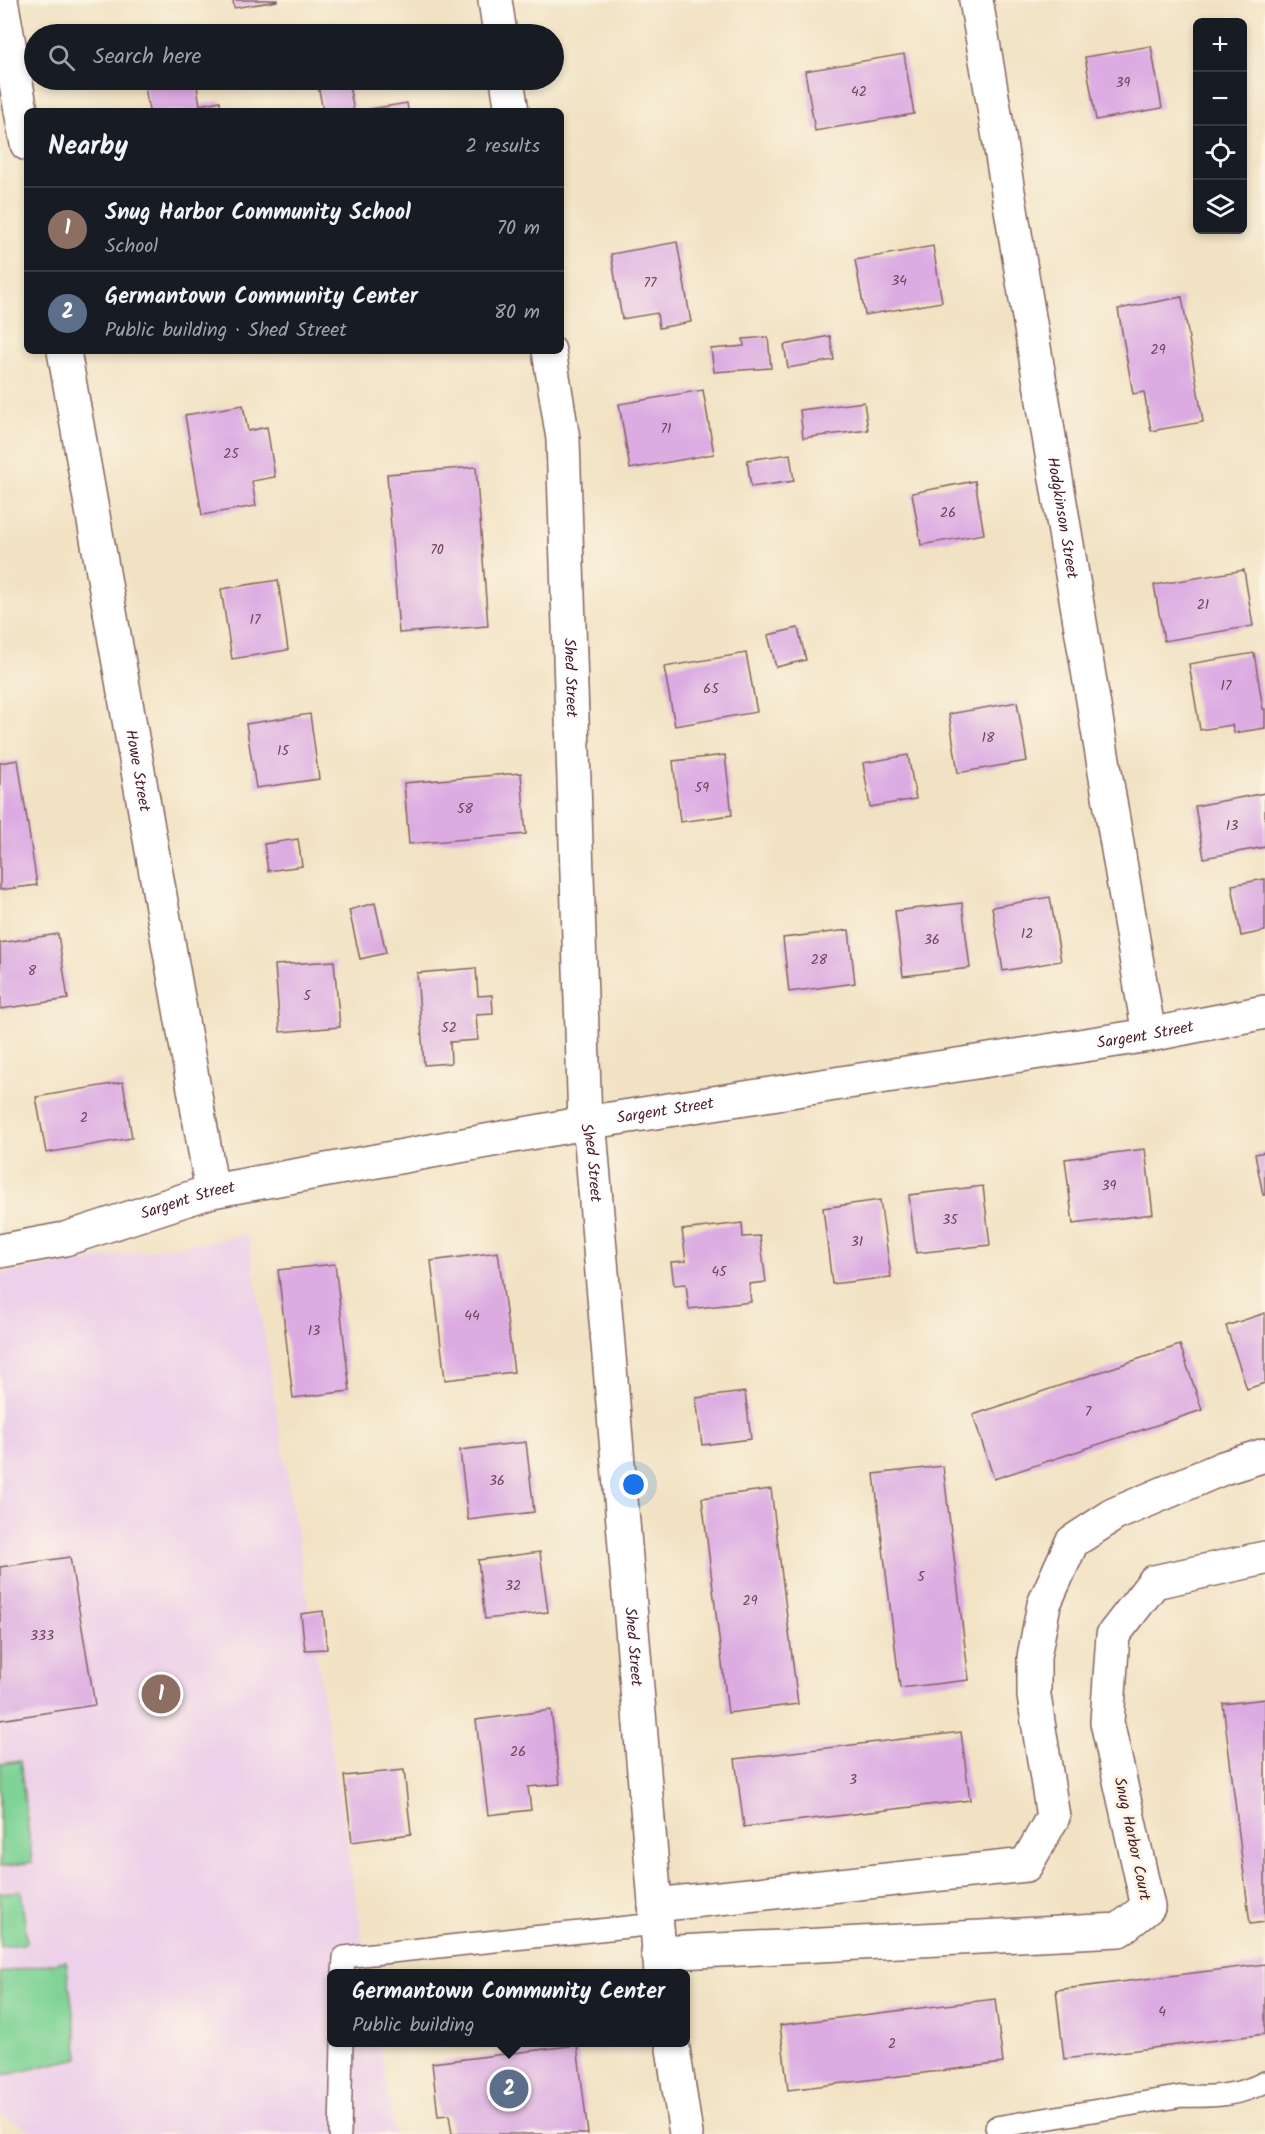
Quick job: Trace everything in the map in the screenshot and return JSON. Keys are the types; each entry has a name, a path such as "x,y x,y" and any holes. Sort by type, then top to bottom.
{"street":[{"path":"2,0 24,127"},
{"path":"495,0 499,24"},
{"name":"Hodgkinson Street","path":"976,0 1149,1035"},
{"path":"509,90 512,108"},
{"name":"Howe Street","path":"65,354 212,1191"},
{"name":"Shed Street","path":"549,354 563,439 585,1123 591,1142 658,1939"},
{"name":"Sargent Street","path":"0,1251 65,1239 212,1191 585,1123 1149,1035 1265,1012"},
{"path":"658,1939 1026,1865 1053,1817 1035,1696 1034,1657 1044,1604 1072,1542 1115,1514 1223,1468 1265,1455"},
{"name":"Snug Harbor Court","path":"658,1939 1119,1930 1148,1907 1107,1722 1113,1635 1154,1582 1265,1558"},
{"path":"673,2047 686,2134"}],"lane":[{"path":"343,1969 344,1957 658,1939"},
{"path":"340,2134 342,2047"},
{"path":"996,2127 1183,2096 1208,2097 1235,2093 1252,2089 1265,2082"}],"shaded area":[{"path":"248,1235 367,1969 327,1969 327,2047 380,2047 394,2134 39,2134 0,2114 0,1274"}],"green space":[{"path":"20,1761 32,1862 0,1867 0,1764"},
{"path":"21,1891 27,1943 0,1947 0,1893"},
{"path":"66,1961 79,2058 0,2076 0,1973"}],"building":[{"path":"233,0 277,0 277,1 234,8"},
{"path":"1151,46 1162,108 1096,120 1085,57"},
{"path":"904,54 914,114 815,131 805,71"},
{"path":"146,90 198,90 200,105 220,101 221,108 149,108"},
{"path":"319,90 350,90 353,108 322,108"},
{"path":"407,103 408,108 377,108"},
{"path":"677,242 691,322 659,328 657,313 622,319 611,254"},
{"path":"933,246 942,302 865,315 855,260"},
{"path":"1182,297 1203,422 1151,431 1144,392 1133,394 1118,309"},
{"path":"830,336 834,360 788,368 784,345"},
{"path":"768,337 771,368 714,372 711,349 744,346 743,339"},
{"path":"703,390 714,454 630,469 619,404"},
{"path":"864,402 868,430 803,438 800,410"},
{"path":"243,405 248,431 267,427 275,477 252,481 256,506 202,515 185,415"},
{"path":"790,454 794,481 751,487 747,460"},
{"path":"476,467 488,626 399,633 387,474"},
{"path":"975,481 984,534 921,545 912,493"},
{"path":"1244,570 1253,626 1164,641 1154,585"},
{"path":"278,580 288,650 232,659 221,589"},
{"path":"798,628 806,660 776,667 768,635"},
{"path":"746,653 757,712 675,726 664,667"},
{"path":"1254,653 1263,709 1265,709 1265,728 1234,733 1232,725 1200,730 1189,664"},
{"path":"1017,702 1027,761 958,773 949,714"},
{"path":"310,714 319,779 256,788 246,724"},
{"path":"725,755 732,815 680,822 673,761"},
{"path":"908,755 916,799 870,807 863,763"},
{"path":"18,760 37,885 0,890 0,763"},
{"path":"521,773 526,834 409,844 404,783"},
{"path":"1265,793 1265,847 1204,858 1195,806"},
{"path":"298,839 302,866 268,871 264,844"},
{"path":"1265,879 1265,931 1241,936 1232,885"},
{"path":"1050,897 1061,961 1003,971 992,907"},
{"path":"375,903 386,953 360,959 349,910"},
{"path":"962,903 970,968 903,976 895,911"},
{"path":"849,930 855,983 789,992 783,938"},
{"path":"58,934 68,999 1,1009 0,943"},
{"path":"334,961 340,1027 280,1032 275,965"},
{"path":"476,968 478,996 492,995 493,1014 476,1015 478,1040 450,1042 451,1063 424,1065 417,973"},
{"path":"123,1082 132,1138 46,1153 36,1097"},
{"path":"1145,1149 1153,1214 1073,1224 1065,1159"},
{"path":"1265,1152 1265,1195 1263,1195 1255,1154"},
{"path":"983,1186 990,1245 916,1253 909,1195"},
{"path":"880,1200 891,1277 832,1284 823,1208"},
{"path":"742,1223 743,1237 760,1236 766,1282 749,1284 751,1302 689,1309 686,1284 674,1285 671,1262 686,1261 682,1230"},
{"path":"498,1252 514,1372 445,1380 431,1261"},
{"path":"335,1264 350,1391 293,1398 278,1270"},
{"path":"1265,1313 1265,1383 1247,1389 1226,1326"},
{"path":"1180,1345 1202,1410 994,1479 973,1415"},
{"path":"745,1392 751,1439 702,1445 696,1398"},
{"path":"526,1442 534,1512 468,1520 460,1450"},
{"path":"943,1466 969,1680 900,1688 874,1474"},
{"path":"771,1489 798,1704 728,1713 702,1498"},
{"path":"540,1552 548,1612 485,1619 478,1560"},
{"path":"70,1557 95,1705 0,1720 0,1567"},
{"path":"323,1611 327,1649 305,1650 301,1614"},
{"path":"1265,1699 1265,1922 1250,1924 1223,1704"},
{"path":"551,1710 560,1784 528,1787 531,1810 488,1815 476,1720"},
{"path":"961,1732 970,1800 744,1827 735,1759"},
{"path":"404,1770 411,1834 352,1842 344,1776"},
{"path":"1265,1964 1265,2034 1064,2059 1056,1990"},
{"path":"995,1999 1003,2063 788,2090 780,2025"},
{"path":"577,2047 588,2134 452,2134 449,2115 438,2116 432,2063"}],"place":[{"name":"Snug Harbor Community School","path":"161,1694"},
{"name":"Germantown Community Center","path":"509,2089"}]}
